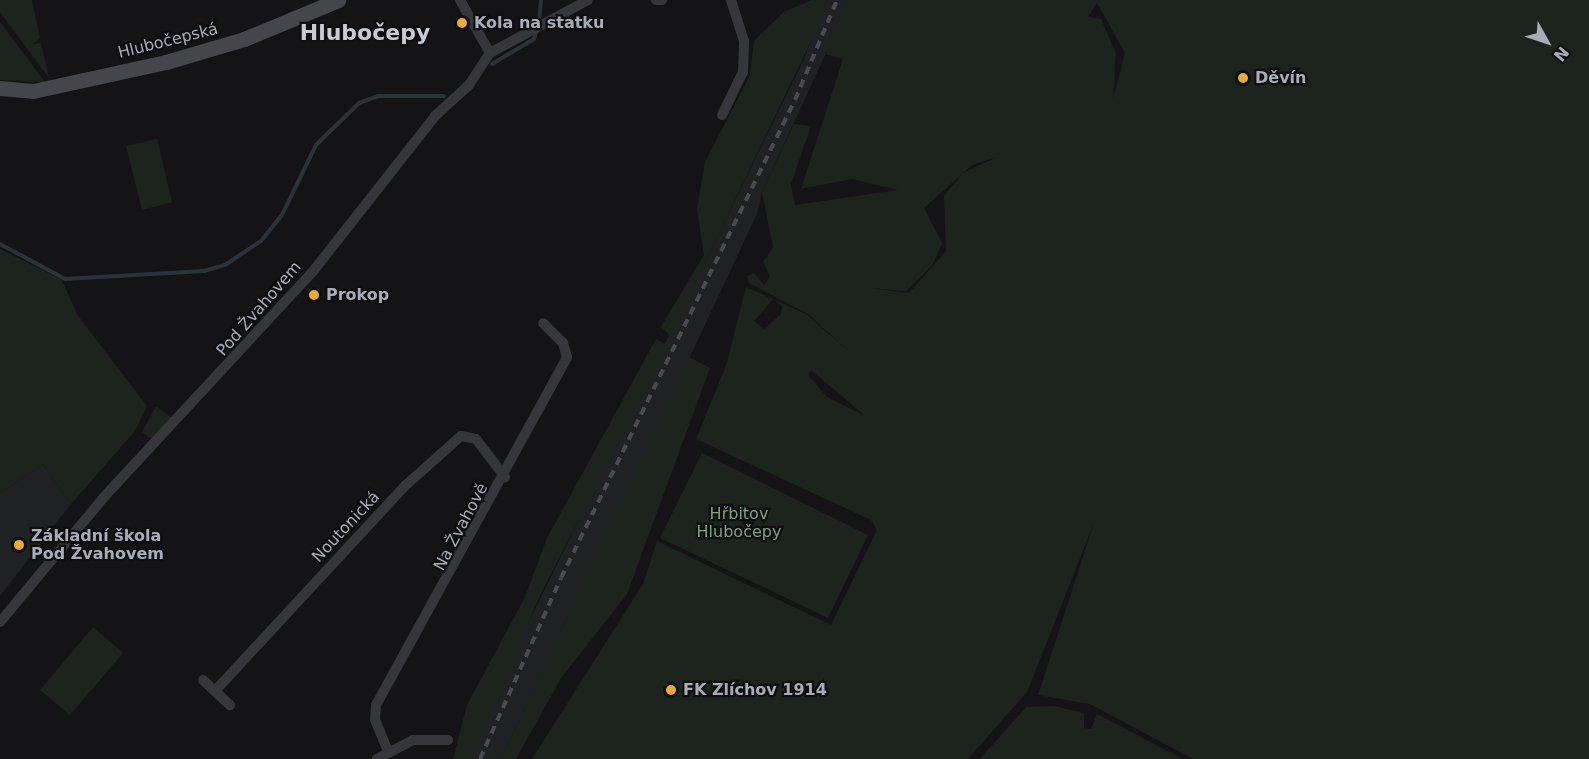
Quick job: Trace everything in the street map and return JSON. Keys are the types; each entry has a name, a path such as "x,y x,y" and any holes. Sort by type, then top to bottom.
{"street":[{"name":"Hlubočepská","path":"0,88 33,91 174,60 338,0"},
{"path":"460,0 490,53 549,18 588,0"},
{"path":"656,0 662,0"},
{"path":"722,115 743,72 744,41 731,0"},
{"name":"Pod Žvahovem","path":"0,622 104,497 314,270 435,116 469,85 490,53"},
{"name":"Na Žvahově","path":"387,749 375,720 376,705 505,477 567,357 563,343 543,323"},
{"name":"Noutonická","path":"215,691 406,485 461,436 476,439 505,477"},
{"path":"203,680 230,705"},
{"path":"377,759 387,749 413,740 448,740"}],"shaded area":[{"path":"827,0 846,0 833,38 762,192 757,214 501,759 470,759 499,683 804,59"},
{"name":"Základní škola Pod Žvahovem","path":"43,464 71,504 0,596 0,493"}],"green space":[{"path":"0,0 32,0 40,38 33,44 41,43 49,78 0,12"},
{"path":"812,0 827,0 816,31 670,335 661,327 704,255 697,209 705,162 750,75 754,41 784,12"},
{"path":"846,0 1589,0 1589,759 1193,759 1090,704 1038,695 1094,523 1027,692 968,759 532,759 643,584 657,541 831,625 877,530 871,520 696,439 727,363 746,287 773,299 806,314 852,354 808,314 749,283 747,276 754,273 764,285 770,276 763,262 773,247 762,192 794,124 811,126 791,184 795,205 898,190 852,179 801,189 843,59 826,54","holes":["1097,3 1125,53 1113,99 1116,54 1101,19 1088,17","997,157 963,173 972,165","963,173 944,196 946,251 909,293 871,288 906,291 932,266 942,243 924,208","773,299 782,306 781,314 764,329 754,321","811,370 863,415 827,397 808,375"]},
{"path":"0,22 45,82 0,80"},
{"path":"157,139 172,202 142,210 126,146"},
{"path":"0,249 62,280 78,316 147,406 135,431 71,504 43,464 0,493"},
{"path":"656,339 669,346 542,591 471,759 453,759 467,705 525,597 547,538"},
{"path":"689,357 710,368 627,594 561,678 516,759 501,759"},
{"path":"156,406 172,418 156,442 142,432"},
{"name":"Hřbitov Hlubočepy","path":"702,453 868,535 828,618 660,538"},
{"path":"93,627 123,653 70,715 40,690"},
{"path":"1054,706 1084,713 1084,728 1091,729 1097,714 1183,759 980,759 1026,707"}],"waterway":[{"path":"539,23 541,0"},
{"path":"492,64 534,39 537,30"},
{"path":"0,244 65,279 204,271 225,265 261,241 282,215 316,145 359,103 378,96 444,96"}],"railway":[{"path":"480,759 561,578 795,100 837,0"}],"place":[{"name":"Kola na statku","path":"462,23"},
{"name":"Děvín","path":"1243,78"},
{"name":"Prokop","path":"314,295"},
{"name":"Základní škola Pod Žvahovem","path":"19,545"},
{"name":"FK Zlíchov 1914","path":"671,690"}],"district":[{"name":"Hlubočepy","path":"365,33"}]}
